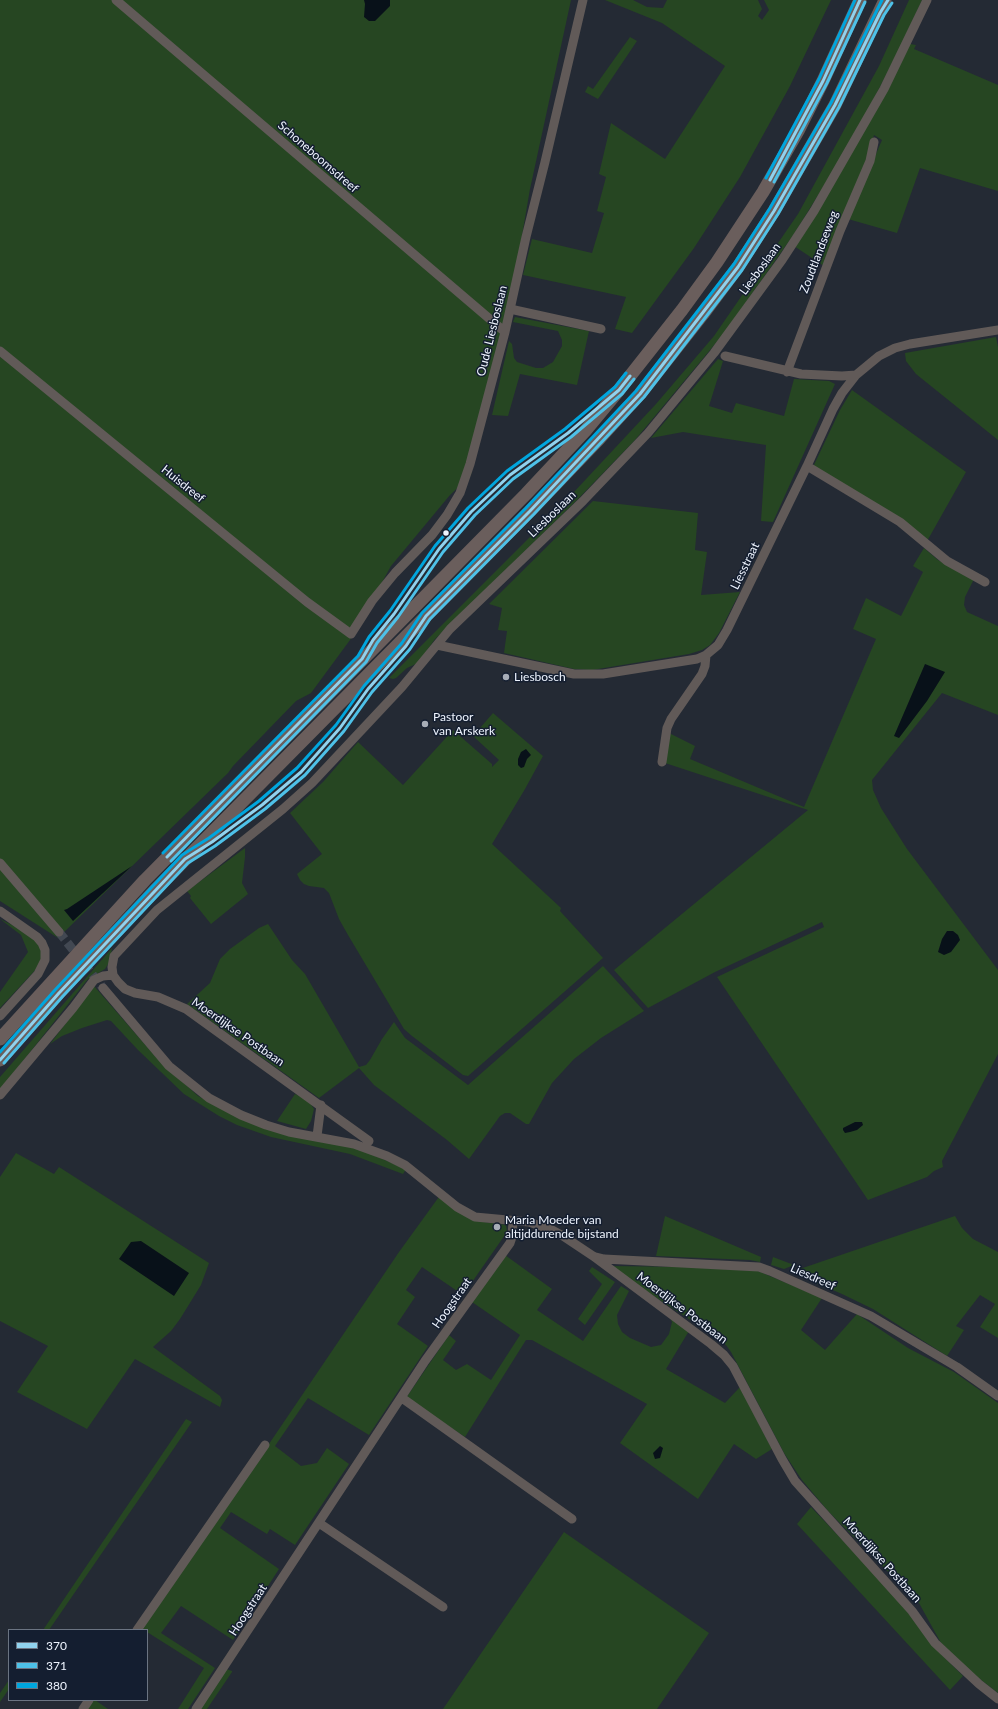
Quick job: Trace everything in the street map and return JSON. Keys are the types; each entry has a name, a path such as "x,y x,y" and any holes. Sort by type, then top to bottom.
{"highway":[{"path":"0,1039 145,880 526,494 585,431 614,396 700,286 763,192 808,109 860,0"},
{"path":"0,1060 59,993 157,888 530,511 640,394 738,267 774,211 835,105 886,0"}],"street":[{"name":"Schoneboomsdreef","path":"116,0 505,332"},
{"name":"Oude Liesboslaan","path":"351,634 372,601 395,573 432,535 447,515 460,493 470,464 505,332 526,237 583,0"},
{"name":"Liesboslaan","path":"113,974 112,966 114,956 157,910 283,809 312,783 402,687 450,629 583,501 648,433 714,353 782,260 814,211 884,89 927,0"},
{"name":"Zoudtlandseweg","path":"787,372 840,231 870,161 874,142"},
{"path":"510,309 601,330"},
{"name":"Liesstraat","path":"437,645 574,674 603,674 697,659 706,655 718,645 727,630 807,466 833,409 842,393 856,375 879,356 895,348 910,344 998,330"},
{"name":"Huisdreef","path":"0,351 307,602 351,634"},
{"path":"725,356 787,372 832,376 856,375"},
{"path":"832,376 839,379 842,385 842,393"},
{"path":"807,466 900,522 947,561 985,582"},
{"path":"662,762 667,728 671,719 702,674 705,666 706,655"},
{"path":"0,863 59,932"},
{"path":"0,911 37,937 45,950 45,960 38,974 0,1016"},
{"path":"0,1095 73,1008 94,980 113,974"},
{"name":"Moerdijkse Postbaan","path":"113,974 125,989 135,993 158,996 186,1009 369,1141"},
{"name":"Moerdijkse Postbaan","path":"102,988 169,1066 209,1098 241,1115 266,1125 289,1132 354,1144 387,1156 405,1165 457,1207 475,1217 529,1222 552,1230 593,1256 724,1354 733,1366 795,1481 912,1611 935,1643 978,1684 998,1699"},
{"path":"317,1136 321,1105"},
{"name":"Hoogstraat","path":"196,1709 425,1361 510,1242 512,1237 513,1221"},
{"name":"Liesdreef","path":"593,1256 604,1259 759,1267 871,1316 957,1367 998,1396"},
{"path":"402,1398 572,1519"},
{"path":"138,1629 265,1446"},
{"path":"319,1523 443,1607"}],"green space":[{"path":"0,0 571,0 530,189 514,282 471,475 450,495 391,566 350,640 311,693 296,701 228,773 58,938 0,901"},
{"path":"605,0 633,0 647,7 663,8 667,0 758,0 762,9 758,16 762,20 769,10 764,0 831,0 790,86 740,177 694,248 632,333 615,329 626,297 523,275 532,239 592,253 604,213 597,211 606,177 599,174 611,123 665,159 725,66 662,23"},
{"path":"909,0 922,0 899,50 854,137 794,234 725,332 635,440 577,500 435,639 418,663 407,668 396,678 389,678 560,507 656,404 714,336 798,214 879,66"},
{"path":"630,37 637,41 598,99 585,92 588,86 593,89"},
{"path":"910,44 916,45 914,49 998,85 998,191 920,168 897,233 848,219 882,140 874,135 867,162 824,266 794,246"},
{"path":"515,317 589,331 577,385 520,374 508,416 492,415 509,341 512,344 514,358 517,362 536,368 543,368 553,362 562,346 562,340 558,331 513,322"},
{"path":"996,337 998,347 998,440 916,374 906,361 905,353"},
{"path":"718,359 723,361 709,406 732,413 736,403 784,416 794,379 829,381 835,384 773,522 761,521 766,445 683,432 651,438"},
{"path":"852,390 966,472 926,543 813,467 840,410"},
{"path":"593,501 698,513 695,550 707,552 701,595 740,592 719,633 710,645 702,650 689,654 592,670 574,669 504,653 507,631 498,630 502,608 489,604"},
{"path":"924,548 938,560 974,579 965,597 964,605 967,612 998,626 998,715 942,693 872,780 873,790 881,808 907,849 998,970 998,1054 942,1161 943,1167 934,1171 927,1177 868,1200 717,977 824,927 822,922 715,972 648,1008 614,970 808,810 665,763 669,733 695,746 690,759 804,807 876,639 853,629 866,598 901,616 923,572 913,566"},
{"path":"493,713 543,756 492,844 561,908 560,911 603,958 468,1076 463,1075 404,1029 339,919 329,893 324,888 309,886 300,880 297,874 322,854 290,813 323,782 358,742 403,785 453,730 492,764 492,767 499,760 473,736"},
{"path":"245,848 242,883 248,894 211,924 190,898 191,896 187,891"},
{"path":"0,919 29,933 35,938 43,952 39,966 0,1008 0,992 28,952 21,935"},
{"path":"268,924 292,960 305,974 359,1067 366,1065 370,1060 394,1022 405,1038 468,1085 603,966 644,1011 601,1038 574,1059 552,1083 529,1124 526,1124 510,1113 505,1113 500,1116 469,1159 447,1140 374,1085 359,1068 319,1098 187,1004 210,983 220,959 230,949 259,928"},
{"path":"112,948 110,961 105,969 88,979 0,1090 0,1077"},
{"path":"94,986 155,1056 198,1096 225,1110 359,1149 406,1169 403,1174 350,1154 271,1137 237,1125 219,1116 184,1094 138,1050 111,1021 107,1020 82,1028 62,1036 50,1044"},
{"path":"295,1094 308,1100 314,1109 311,1121 306,1129 277,1121"},
{"path":"16,1153 54,1174 59,1167 209,1263 201,1285 180,1319 171,1331 153,1347 220,1396 222,1400 220,1407 135,1359 87,1429 17,1392 48,1346 0,1321 0,1177"},
{"path":"441,1194 484,1222 506,1225 507,1232 463,1295 422,1267 406,1290 415,1297 397,1324 428,1346 369,1435 308,1398 275,1446 301,1466 317,1463 327,1448 349,1464 295,1545 270,1529 267,1534 231,1512 220,1528 279,1569 233,1640 181,1606 161,1633 215,1668 188,1709 178,1709 204,1668 148,1633 148,1629 140,1628 252,1469 399,1252"},
{"path":"665,1216 761,1257 760,1262 750,1260 656,1256"},
{"path":"955,1216 962,1228 973,1239 998,1252 998,1338 980,1327 995,1304 980,1295 956,1326 964,1330 947,1356 873,1309 791,1272"},
{"path":"505,1255 552,1289 537,1310 583,1341 621,1286 629,1291 617,1315 618,1324 622,1332 630,1338 651,1347 661,1345 669,1334 672,1322 670,1318 689,1331 666,1369 725,1403 740,1387 772,1449 756,1459 734,1444 698,1499 620,1443 647,1404 532,1340 526,1340 465,1437 406,1398 449,1335 456,1341 443,1360 456,1370 467,1364 491,1380 520,1335 472,1302"},
{"path":"773,1257 794,1265 784,1269 771,1265"},
{"path":"608,1266 690,1267 758,1271 822,1298 801,1330 825,1350 857,1314 908,1348 954,1372 998,1403 998,1693 972,1673 941,1643 919,1603 828,1511 802,1480 784,1453 726,1345"},
{"path":"592,1267 615,1282 585,1325 578,1319 602,1284 589,1271"},
{"path":"186,1419 192,1422 50,1629 44,1629"},
{"path":"811,1507 888,1588 944,1657 963,1676 950,1690 797,1524"},
{"path":"564,1532 709,1633 657,1709 443,1709"},
{"path":"226,1669 232,1672 207,1709 199,1709"},
{"path":"8,1681 8,1690 0,1702 0,1693"},
{"path":"91,1701 96,1701 108,1709 86,1709"}],"shaded area":[{"path":"364,0 390,0 390,6 375,21 369,21 364,17"},
{"path":"925,664 945,672 927,701 899,738 894,736"},
{"path":"526,749 531,755 527,759 524,767 521,768 518,765 518,759 521,752"},
{"path":"132,866 73,921 64,910 67,909"},
{"path":"947,931 953,931 958,935 960,940 951,952 944,955 938,952 942,939"},
{"path":"855,1122 862,1122 863,1125 857,1130 845,1133 843,1128"},
{"path":"141,1241 189,1273 174,1296 119,1259 131,1242"},
{"path":"660,1446 663,1448 660,1458 655,1459 653,1453"}],"tunnel":[{"path":"59,932 103,988"}],"transit line":[{"name":"380","path":"766,178 819,79 855,0"},
{"name":"370","path":"770,180 823,81 860,0"},
{"name":"380","path":"0,1052 55,990 182,855 209,838 259,801 297,768 336,725 364,686 402,643 422,613 526,508 636,391 734,264 770,208 831,103 882,0"},
{"name":"370","path":"0,1060 59,993 185,859 212,842 262,805 301,772 340,728 368,689 406,646 426,616 530,511 640,394 738,267 774,211 835,105 880,13 888,0"},
{"name":"371","path":"774,182 827,83 865,2"},
{"name":"371","path":"4,1063 63,996 188,863 215,846 265,809 305,775 344,731 372,692 410,649 430,619 534,514 644,397 742,270 778,214 839,107 884,15 892,3"},
{"name":"380","path":"163,853 358,656 369,637 390,611 435,546 468,508 507,471 565,429 615,387 626,373"},
{"name":"370","path":"167,857 362,659 373,640 394,614 439,549 471,512 510,475 568,433 619,390 630,376"},
{"name":"371","path":"171,861 366,662 377,643 398,617 443,552 475,515 513,479 571,437 622,394 634,379"}],"place":[{"name":"Liesbosch","path":"506,677"},
{"name":"Pastoor van Arskerk","path":"425,724"},
{"name":"Maria Moeder van altijddurende bijstand","path":"497,1227"}]}
